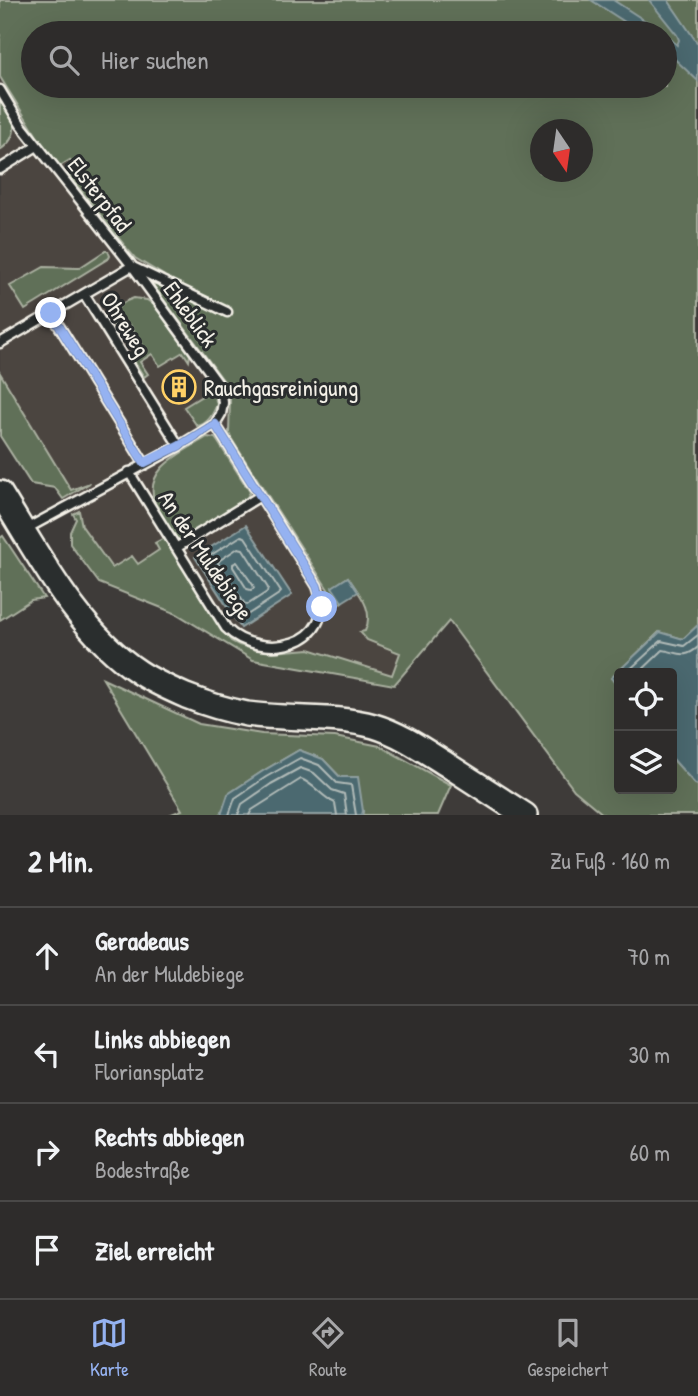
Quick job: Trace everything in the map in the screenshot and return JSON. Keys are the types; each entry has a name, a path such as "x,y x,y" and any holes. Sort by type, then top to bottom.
{"street":[{"path":"1,495 31,527 65,597 84,622 131,667 149,679 228,710 373,726 422,749 525,815"}],"lane":[{"name":"Elsterpfad","path":"0,90 21,125 132,266"},
{"path":"0,169 37,146"},
{"path":"0,343 132,266 227,312"},
{"name":"Ehleblick","path":"132,266 219,385 223,403 215,424"},
{"name":"Ohreweg","path":"84,294 179,446"},
{"path":"51,313 144,463"},
{"path":"31,527 215,424"},
{"name":"An der Muldebiege","path":"129,472 232,634 248,642 266,645 290,643 305,637 318,625 322,607 317,586 215,424"},
{"path":"176,548 260,496"}],"shaded area":[{"path":"0,26 21,64 21,98 41,98 164,276 157,281 448,620 394,685 253,660 177,614 99,583 70,544 70,532 76,519 63,499 55,488 31,484 0,436"}],"green space":[{"path":"0,0 698,0 698,625 683,639 659,632 622,668 614,668 612,678 614,794 677,794 677,764 698,785 698,815 604,815 574,790 449,621 394,685 253,660 177,614 99,583 70,544 70,532 76,519 73,514 79,511 82,526 112,568 132,556 138,564 159,550 155,543 164,538 218,624 231,641 239,645 273,652 309,649 392,675 400,653 367,640 360,632 365,631 368,623 367,609 348,577 333,587 342,602 338,605 231,438 230,391 154,286 163,275 135,258 129,251 68,174 75,170 70,160 60,166 37,136 0,77"},
{"path":"0,96 12,117 14,131 0,150"},
{"path":"108,251 109,258 25,310 10,286 44,267 79,268"},
{"path":"134,298 147,300 154,305 190,355 189,361 183,352 160,366 152,354 140,362 148,374 144,377 132,358 145,349 130,325 117,334 113,322 118,307"},
{"path":"0,373 71,490 90,483 63,499 55,488 31,484 0,436"},
{"path":"206,389 213,391 217,404 207,421 197,426 184,407 205,394"},
{"path":"207,437 215,438 250,492 245,501 186,538 178,539 155,503 154,480 168,462"},
{"path":"3,536 44,598 31,600 0,620 0,538"},
{"path":"103,679 199,724 262,734 335,737 380,746 451,785 438,815 362,815 363,811 340,777 323,759 299,750 229,794 221,815 169,815 182,810"}],"water":[{"path":"591,0 613,0 645,21 623,21"},
{"path":"649,0 668,0 698,44 698,81 677,61 677,21 666,21"},
{"path":"246,525 292,595 241,628 195,557"},
{"path":"348,577 358,592 342,602 332,587"},
{"path":"698,625 698,785 677,764 677,668 622,668 660,632 683,639"},
{"path":"299,750 323,759 340,777 358,777 362,815 221,815 228,794"}],"place":[{"name":"Rauchgasreinigung","path":"179,387"}],"route":[{"path":"51,313 144,463 215,424 317,586 322,607"}]}
